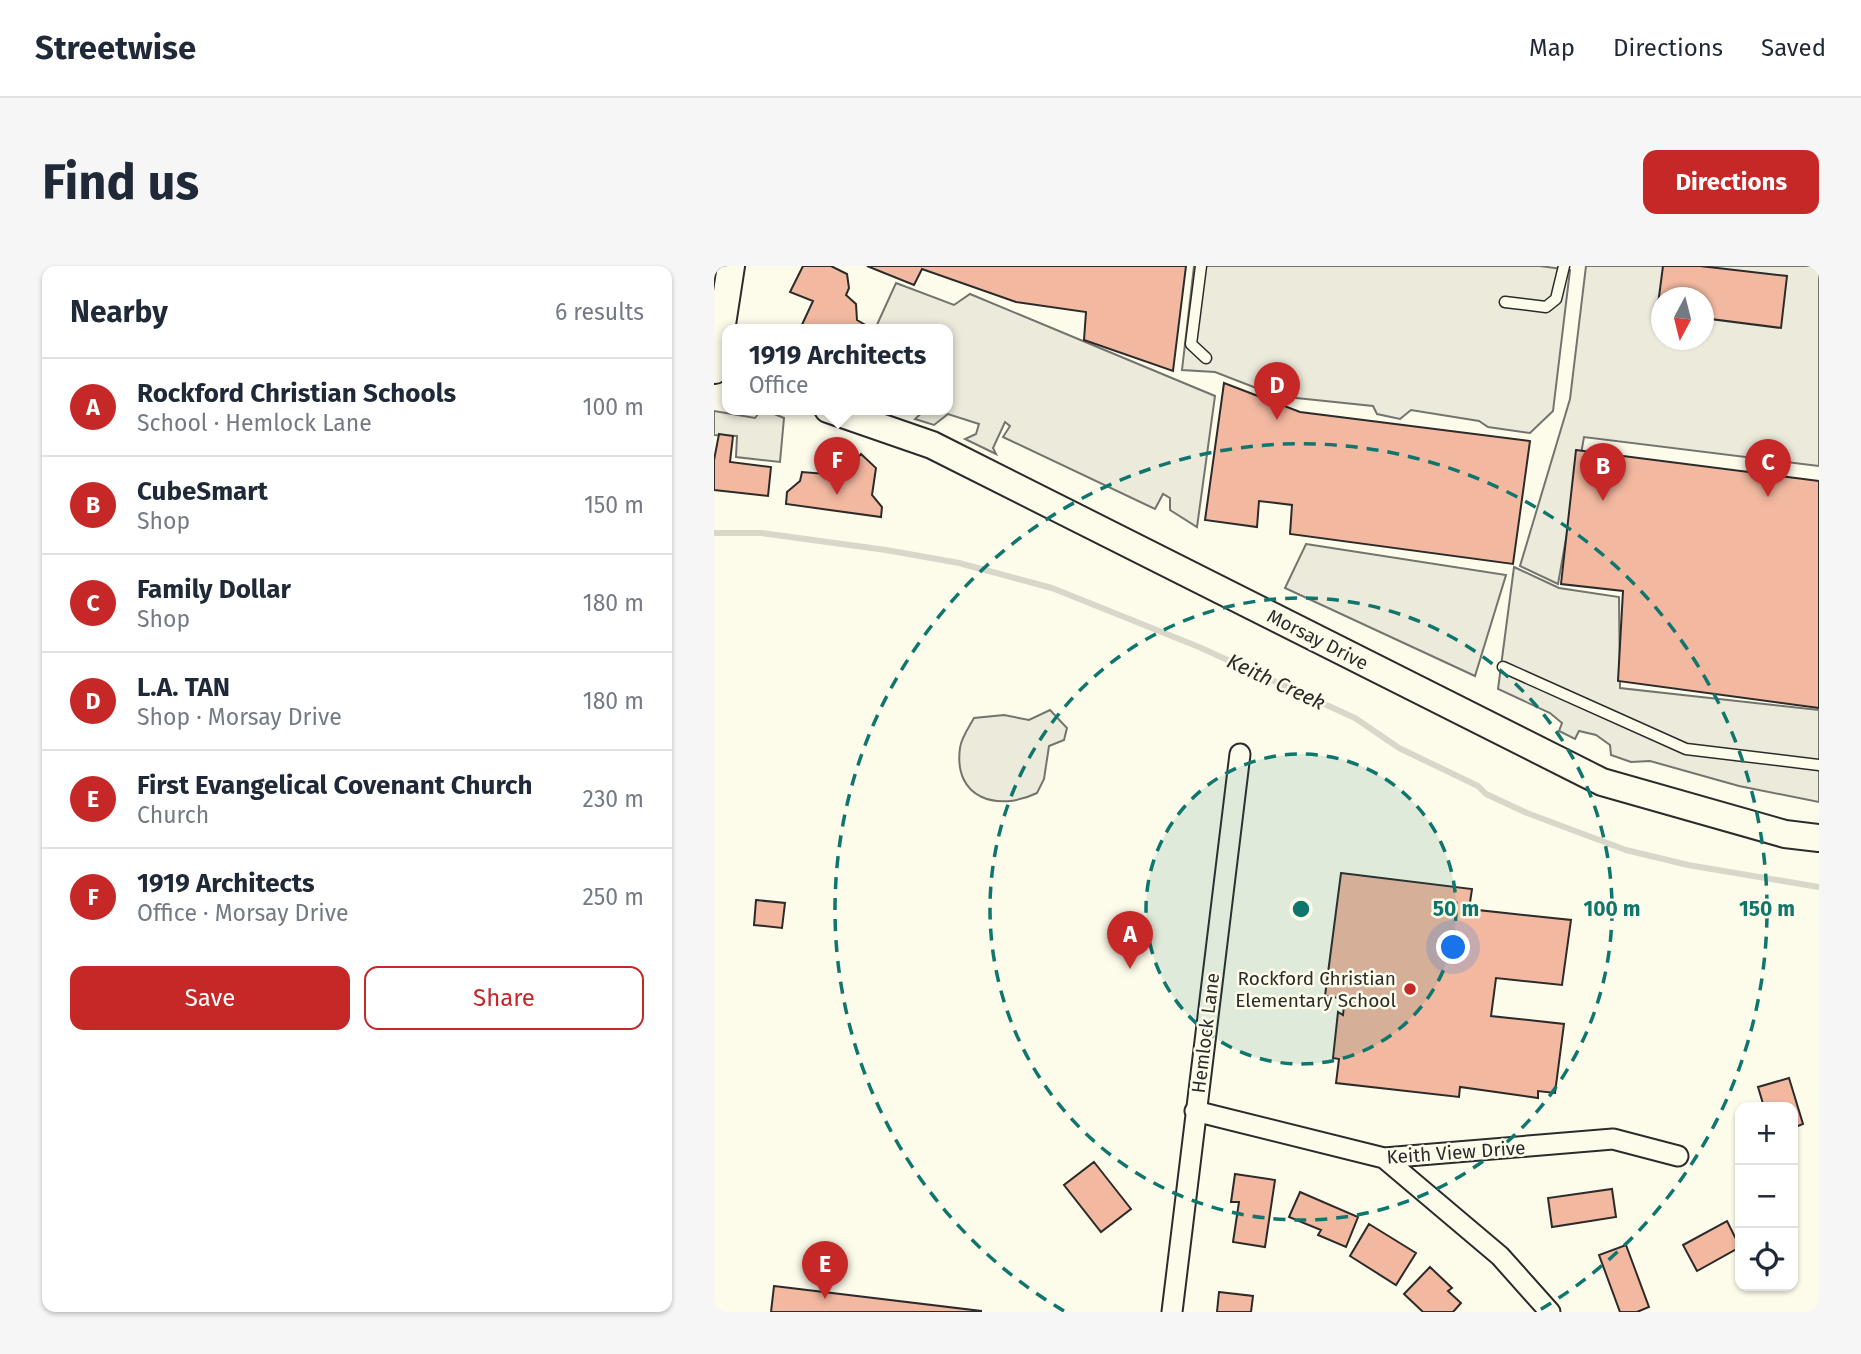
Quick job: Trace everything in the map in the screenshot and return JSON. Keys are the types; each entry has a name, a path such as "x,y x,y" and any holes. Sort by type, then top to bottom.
{"street":[{"path":"724,324 731,266"},
{"path":"719,371 722,345"},
{"name":"Morsay Drive","path":"845,415 932,445 1602,782 1785,834 1819,838"},
{"name":"Hemlock Lane","path":"1172,1312 1240,754"},
{"name":"Keith View Drive","path":"1195,1111 1384,1158 1613,1139 1678,1156"},
{"path":"1384,1158 1500,1256 1550,1312"}],"lane":[{"path":"1201,266 1191,344 1206,358"},
{"path":"1505,302 1546,307 1556,299 1564,266"},
{"path":"1503,667 1686,749 1819,765"}],"shaded area":[{"path":"1194,266 1540,266 1570,270 1553,411 1530,433 1488,427 1479,421 1411,410 1400,419 1377,414 1373,406 1277,396 1215,372 1182,370"},
{"path":"1586,266 1819,266 1819,466 1584,437 1558,584 1520,566 1570,399"},
{"path":"896,283 954,305 970,294 1215,396 1197,527 1170,510 1170,498 1163,494 1155,509 1003,437 1010,426 1005,422 993,448 996,454 965,439 976,434 979,424 951,415 953,324 877,324"},
{"path":"714,411 722,412 722,415 755,418 757,415 777,415 784,418 780,462 736,457 737,436 714,435"},
{"path":"919,415 947,415 934,425 915,419"},
{"path":"1306,544 1506,575 1475,676 1285,588"},
{"path":"1514,567 1559,588 1619,597 1620,688 1819,710 1819,802 1739,786 1650,761 1631,762 1611,755 1610,745 1596,735 1579,731 1575,739 1559,731 1562,723 1550,713 1498,689"},
{"path":"1050,710 1067,728 1064,740 1049,746 1044,779 1037,793 1022,799 994,801 971,790 960,765 960,748 974,718 1004,715 1029,720"}],"building":[{"path":"803,266 831,266 847,274 849,288 846,295 856,304 857,320 864,324 802,324 813,301 790,292"},
{"path":"867,266 1186,266 1173,371 1084,340 1086,312 1016,302 922,269 914,285"},
{"path":"1663,266 1700,266 1787,276 1781,328 1714,319 1714,287 1660,287"},
{"path":"1224,383 1300,412 1530,441 1513,564 1290,534 1292,505 1259,501 1257,527 1205,520"},
{"path":"719,434 733,436 730,462 771,467 768,496 714,490 714,460"},
{"path":"1576,450 1819,481 1819,708 1618,681 1623,591 1561,584"},
{"path":"861,454 876,468 872,495 882,507 881,517 786,504 787,492 800,481 802,472 826,474 838,462 847,469"},
{"name":"Rockford Christian Elementary School","path":"1341,873 1472,889 1469,909 1571,920 1562,985 1496,978 1491,1016 1564,1024 1555,1093 1538,1091 1538,1098 1460,1087 1459,1097 1336,1083 1339,1059 1333,1058 1338,1012 1343,1015 1345,994 1340,993 1339,998 1325,996"},
{"path":"756,900 785,903 782,928 754,925"},
{"path":"1789,1078 1796,1102 1762,1102 1758,1087"},
{"path":"1798,1108 1803,1124 1798,1126"},
{"path":"1094,1162 1131,1209 1101,1232 1064,1185"},
{"path":"1235,1174 1275,1180 1265,1247 1233,1242 1239,1202 1231,1202"},
{"path":"1612,1189 1616,1217 1552,1227 1548,1198"},
{"path":"1300,1192 1358,1217 1346,1247 1318,1235 1321,1230 1289,1217"},
{"path":"1727,1221 1735,1237 1735,1250 1697,1271 1683,1245"},
{"path":"1369,1224 1416,1253 1396,1285 1350,1256"},
{"path":"1626,1245 1649,1307 1637,1312 1620,1312 1599,1255"},
{"path":"1430,1267 1452,1288 1448,1291 1461,1303 1453,1312 1423,1312 1404,1294"},
{"path":"774,1286 981,1311 981,1312 771,1312"},
{"path":"1219,1292 1253,1296 1251,1312 1217,1312"}],"waterway":[{"name":"Keith Creek","path":"714,533 761,533 886,550 959,563 1052,588 1199,647 1355,718 1399,748 1527,813 1626,850 1688,865 1819,887"}],"place":[{"name":"L.A. TAN","path":"1277,420"},
{"name":"1919 Architects","path":"837,495"},
{"name":"Family Dollar","path":"1768,497"},
{"name":"CubeSmart","path":"1603,501"},
{"name":"Rockford Christian Schools","path":"1130,969"},
{"name":"Rockford Christian Elementary School","path":"1410,989"},
{"name":"First Evangelical Covenant Church","path":"825,1299"}]}
